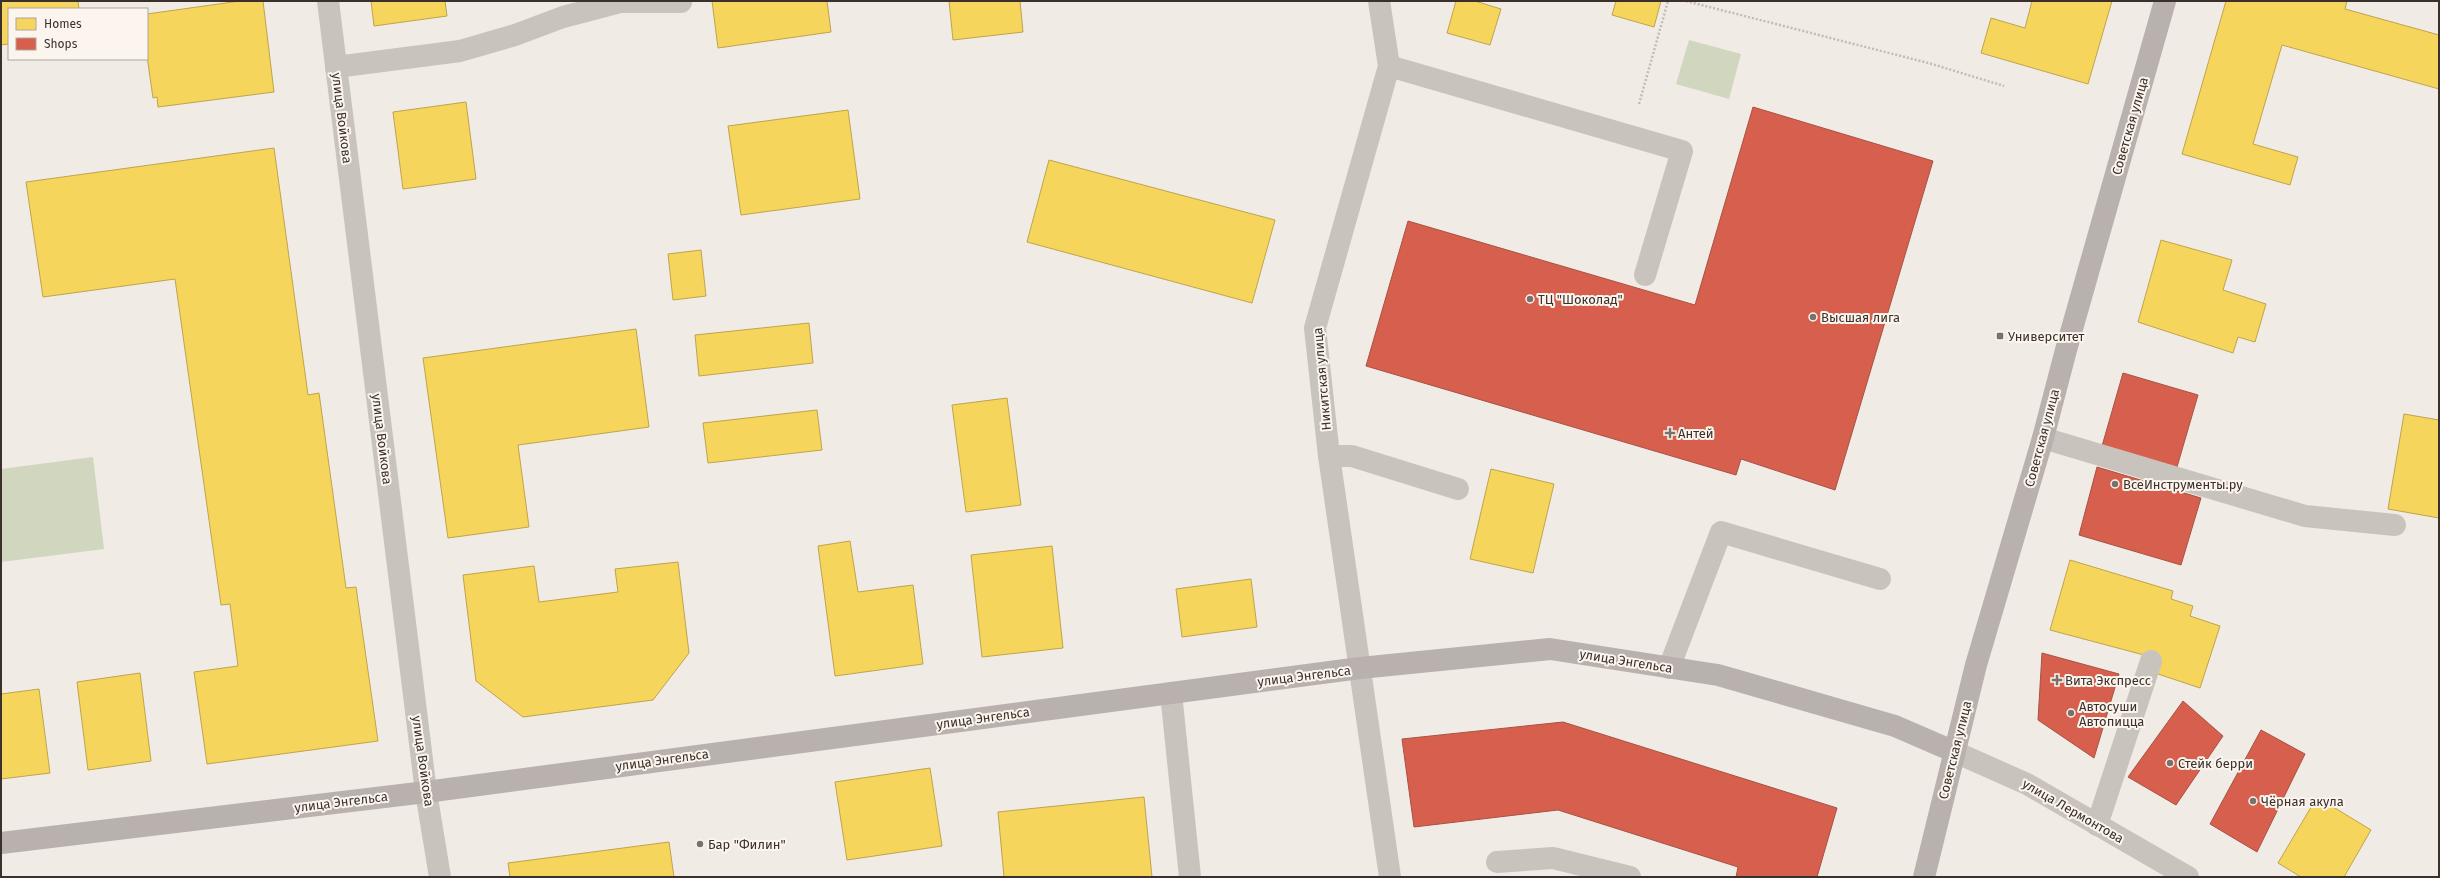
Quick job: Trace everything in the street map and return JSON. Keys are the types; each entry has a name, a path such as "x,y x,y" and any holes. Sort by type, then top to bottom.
{"main road":[{"name":"Советская улица","path":"1924,877 1976,666 2043,438 2066,350 2165,1"},
{"name":"улица Энгельса","path":"1,843 426,792 1360,668 1550,649 1718,675 1896,726 1955,752"}],"street":[{"name":"улица Войкова","path":"328,1 426,792 440,877"},
{"name":"Никитская улица","path":"1379,1 1389,66 1315,328 1329,456 1390,877"},
{"path":"336,67 460,51 515,35 563,17 620,2 682,2"},
{"path":"1389,66 1682,151 1645,275"},
{"path":"2043,438 2305,516 2395,525"},
{"path":"1329,456 1352,456 1458,489"},
{"path":"1669,668 1721,532 1880,579"},
{"path":"2097,825 2151,661"},
{"path":"1171,693 1190,877"},
{"name":"улица Лермонтова","path":"1955,752 2026,784 2188,877"},
{"path":"1497,862 1553,858 1630,877"}],"path":[{"path":"1630,136 1668,1"},
{"path":"1686,1 1932,64 2004,86"}],"green space":[{"path":"1689,40 1741,54 1729,99 1676,84"},
{"path":"93,457 104,549 1,562 1,469"}],"building: Homes":[{"path":"1,1 78,1 79,8 8,8 8,44 1,45"},
{"path":"240,1 263,1 274,92 158,107 157,97 153,98 148,60 148,14"},
{"path":"371,1 445,1 447,16 374,26"},
{"path":"712,1 827,1 831,32 718,48"},
{"path":"949,1 1020,1 1023,32 953,40"},
{"path":"1456,1 1475,1 1501,9 1490,45 1447,33"},
{"path":"1616,1 1661,1 1654,27 1612,15"},
{"path":"2032,1 2112,1 2088,84 1981,53 1991,18 2025,28"},
{"path":"2226,1 2347,1 2345,9 2439,35 2439,89 2282,45 2253,144 2298,157 2290,185 2182,154"},
{"path":"466,102 476,179 403,189 393,112"},
{"path":"848,110 860,199 741,215 728,126"},
{"path":"274,148 308,395 319,393 346,588 356,587 378,741 207,764 194,672 238,666 230,604 221,605 175,279 43,297 26,182"},
{"path":"1049,160 1275,220 1252,303 1027,242"},
{"path":"2161,240 2232,260 2223,290 2266,304 2255,342 2238,337 2233,353 2138,322"},
{"path":"701,250 706,296 673,300 668,254"},
{"path":"809,323 813,363 699,376 695,335"},
{"path":"636,329 649,427 518,445 529,527 448,538 423,358"},
{"path":"1007,398 1021,505 966,512 952,405"},
{"path":"817,410 822,450 708,463 703,423"},
{"path":"2404,414 2439,420 2439,518 2388,509"},
{"path":"1491,469 1554,484 1533,573 1470,559"},
{"path":"850,541 858,592 913,585 923,664 835,676 818,546"},
{"path":"1052,546 1063,648 982,657 971,555"},
{"path":"2070,560 2173,591 2171,599 2193,606 2190,616 2220,626 2200,688 2155,673 2159,659 2050,630"},
{"path":"678,562 689,653 653,700 523,717 476,681 463,575 534,566 539,602 618,592 615,569"},
{"path":"1251,579 1257,627 1182,637 1176,589"},
{"path":"140,673 151,761 88,770 77,682"},
{"path":"39,689 50,773 1,779 1,694"},
{"path":"930,768 942,846 847,860 835,782"},
{"path":"1144,797 1152,877 1004,877 998,812"},
{"path":"2317,797 2371,830 2344,877 2301,877 2278,863"},
{"path":"669,842 674,877 510,877 508,863"}],"building: Shops":[{"name":"ТЦ \"Шоколад\"","path":"1753,107 1933,161 1835,490 1741,459 1736,475 1366,366 1408,221 1695,305"},
{"path":"2123,373 2198,395 2177,467 2102,446"},
{"path":"2097,467 2201,498 2181,565 2079,535"},
{"path":"2042,653 2119,674 2094,758 2038,720"},
{"path":"2183,701 2223,736 2176,805 2128,777"},
{"path":"1563,722 1837,808 1817,877 1736,877 1738,867 1558,810 1414,827 1402,739"},
{"path":"2261,730 2305,754 2257,852 2210,824"}],"place":[{"name":"ТЦ \"Шоколад\"","path":"1530,299"},
{"name":"Высшая лига","path":"1813,317"},
{"name":"Университет","path":"2000,336"},
{"name":"Антей","path":"1670,433"},
{"name":"ВсеИнструменты.ру","path":"2115,484"},
{"name":"Вита Экспресс","path":"2057,680"},
{"name":"Автосуши Автопицца","path":"2071,713"},
{"name":"Стейк берри","path":"2170,763"},
{"name":"Чёрная акула","path":"2253,801"},
{"name":"Бар \"Филин\"","path":"700,844"}]}
